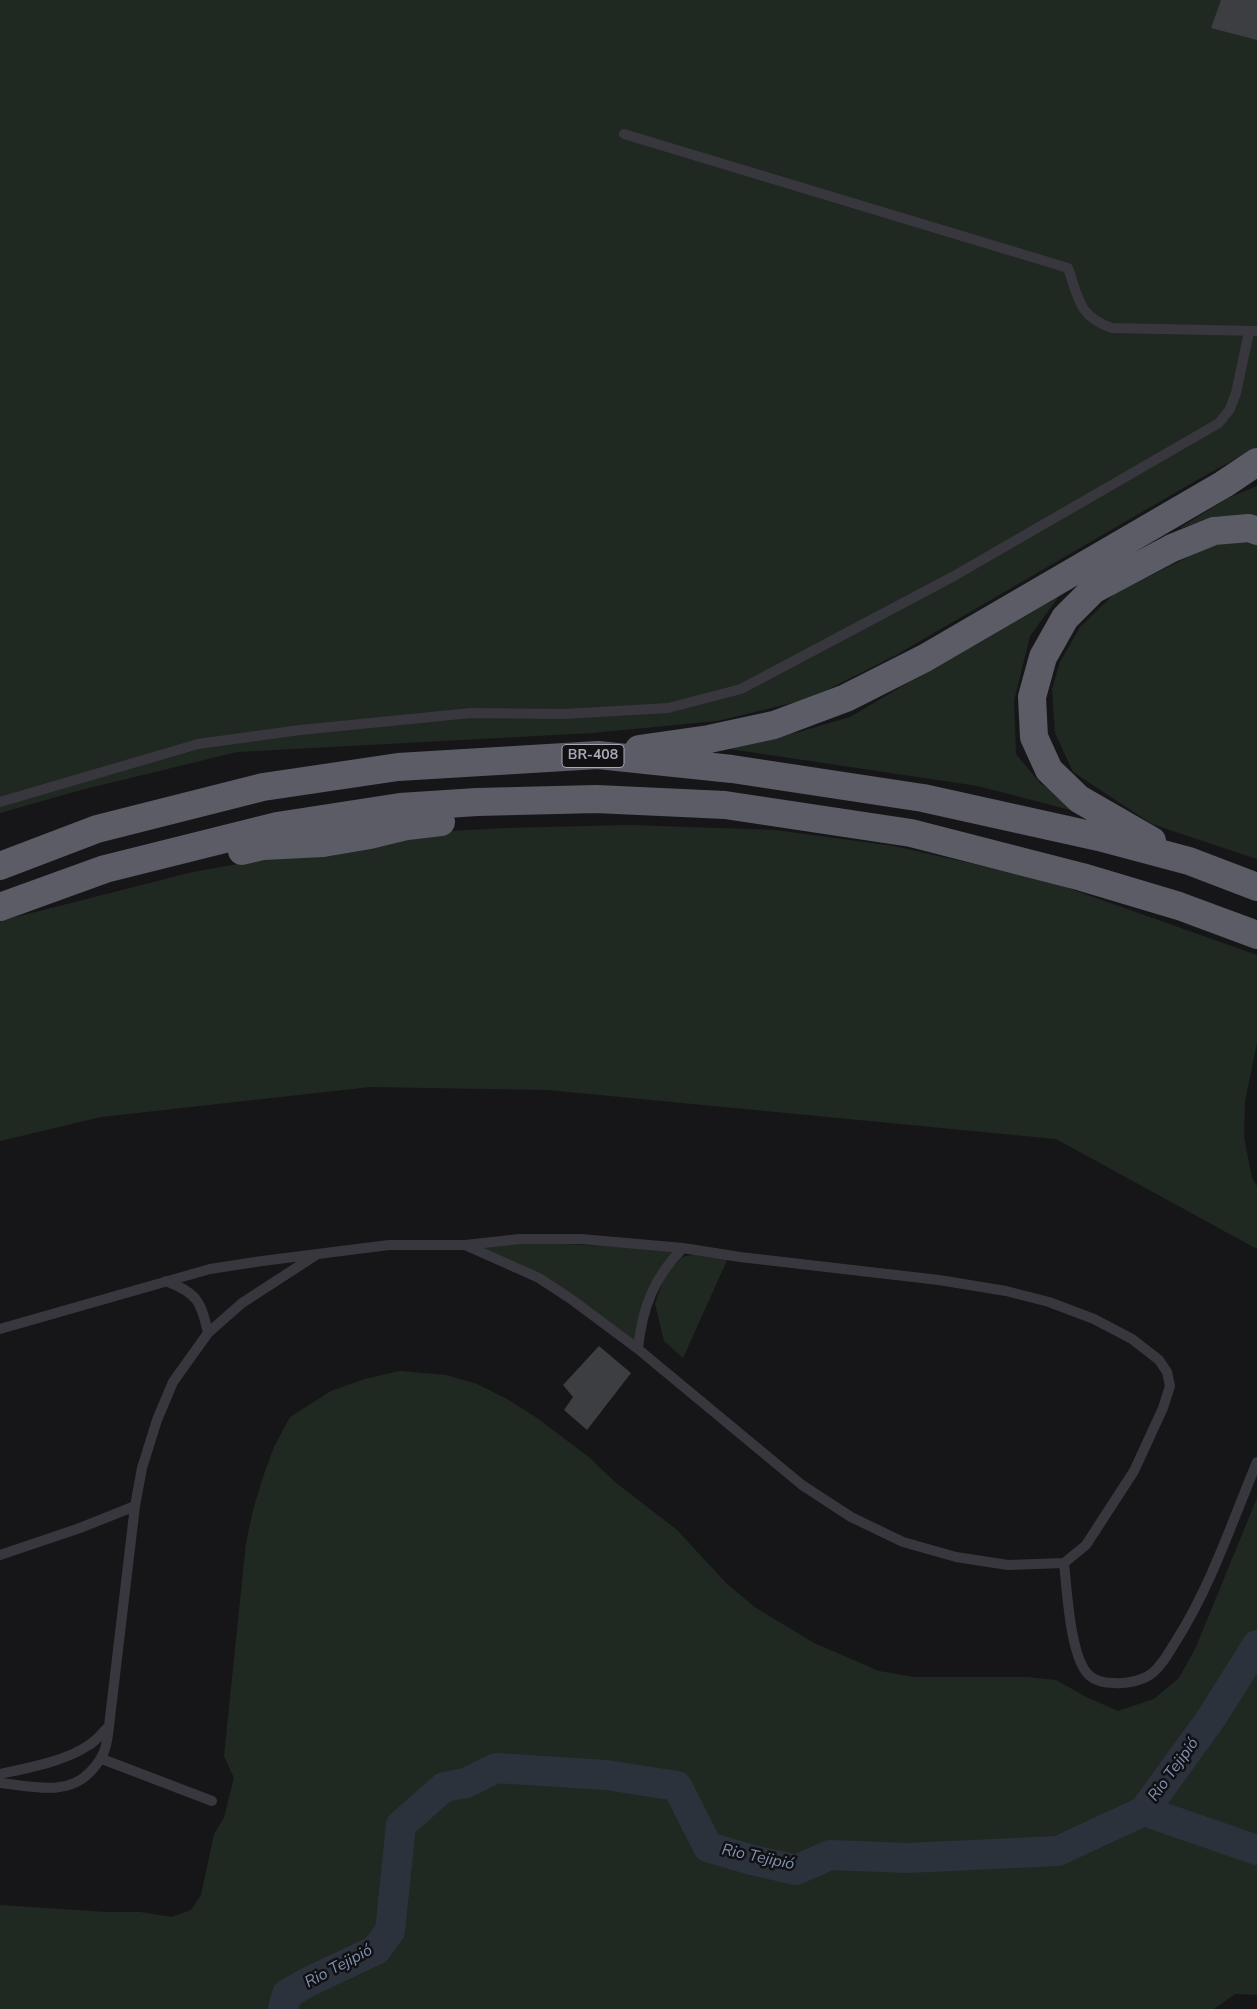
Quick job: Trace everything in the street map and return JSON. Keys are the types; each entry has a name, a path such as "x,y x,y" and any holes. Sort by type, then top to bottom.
{"highway":[{"path":"598,755 709,739 774,725 846,698 925,658 1224,484 1257,462"},
{"path":"1189,861 1078,799 1049,770 1034,737 1032,697 1043,657 1065,618 1093,590 1172,548 1214,531 1249,528 1257,530"},
{"name":"BR-408","path":"0,866 97,830 263,787 398,767 598,755 732,769 923,798 1098,836 1189,861 1257,886"},
{"path":"10,903 263,846 323,843 407,826 638,801 725,804 912,833 1082,877 1179,906 1257,935"}],"lane":[{"path":"0,802 198,744 300,730 471,713 564,714 668,708 741,689 954,576 1218,423 1230,409 1253,331 1112,328 1096,322 1082,309 1068,268 624,134"},
{"path":"0,1330 210,1269 389,1245 465,1245 520,1239 564,1238 684,1248 740,1257 930,1279 1006,1291 1049,1302 1094,1319 1132,1339 1159,1360 1167,1372 1170,1386 1163,1408 1134,1470 1086,1546 1064,1563 1008,1565 956,1557 903,1542 851,1517 802,1485 638,1349 570,1299 539,1278 465,1245"},
{"path":"638,1349 646,1304 661,1274 684,1248"},
{"path":"0,1783 58,1788 75,1785 88,1775 102,1759 107,1743 135,1506 142,1468 157,1420 174,1382 208,1333 242,1303 318,1254"},
{"path":"166,1281 185,1288 197,1299 204,1313 208,1333"},
{"path":"1064,1563 1070,1621 1083,1669 1090,1677 1101,1682 1124,1684 1150,1675 1169,1653 1187,1624 1212,1570 1257,1462"},
{"path":"0,1555 80,1528 135,1506"},
{"path":"0,1774 67,1756 88,1746 109,1726"},
{"path":"102,1759 212,1801"}],"shaded area":[{"path":"0,0 1257,0 1257,447 896,655 809,699 717,721 592,733 237,752 81,790 0,813"},
{"path":"1257,486 1257,520 1217,516 1178,529 1228,498"},
{"path":"1236,538 1257,541 1257,859 1152,824 1073,772 1055,733 1052,689 1060,662 1080,627 1114,594 1202,550"},
{"path":"1062,592 1030,636 1014,701 1016,754 1041,784 1097,817 978,786 716,747 799,732 850,717"},
{"path":"630,825 775,830 894,846 1048,881 1257,955 1257,1043 1245,1101 1244,1137 1252,1178 1257,1186 1257,1249 1056,1139 548,1090 370,1087 101,1117 0,1141 0,921 193,872 411,833"},
{"path":"544,1243 640,1248 683,1248 661,1274 638,1349 571,1299 465,1245"},
{"path":"696,1254 728,1258 683,1358 664,1341 655,1304 665,1275 682,1257"},
{"path":"399,1371 446,1375 477,1384 507,1399 537,1418 590,1458 615,1482 677,1530 727,1584 756,1608 814,1643 879,1671 914,1677 1027,1677 1056,1680 1086,1697 1118,1711 1154,1699 1179,1678 1196,1647 1257,1498 1257,1995 1235,1994 1214,2009 0,2009 0,1905 105,1912 140,1912 172,1917 191,1910 201,1895 214,1834 224,1818 234,1778 224,1756 246,1543 253,1510 274,1447 290,1417 331,1391 365,1379"}],"building":[{"path":"1221,0 1257,0 1257,40 1211,28"},
{"path":"599,1346 631,1373 587,1430 564,1410 573,1397 563,1385"}],"waterway":[{"name":"Rio Tejipió","path":"283,2009 287,1994 376,1950 390,1931 401,1825 444,1787 466,1783 496,1768 606,1775 677,1786 708,1847 796,1870 830,1855 908,1858 1058,1851 1144,1811 1212,1717 1257,1645"},
{"path":"1144,1811 1257,1850"}]}
